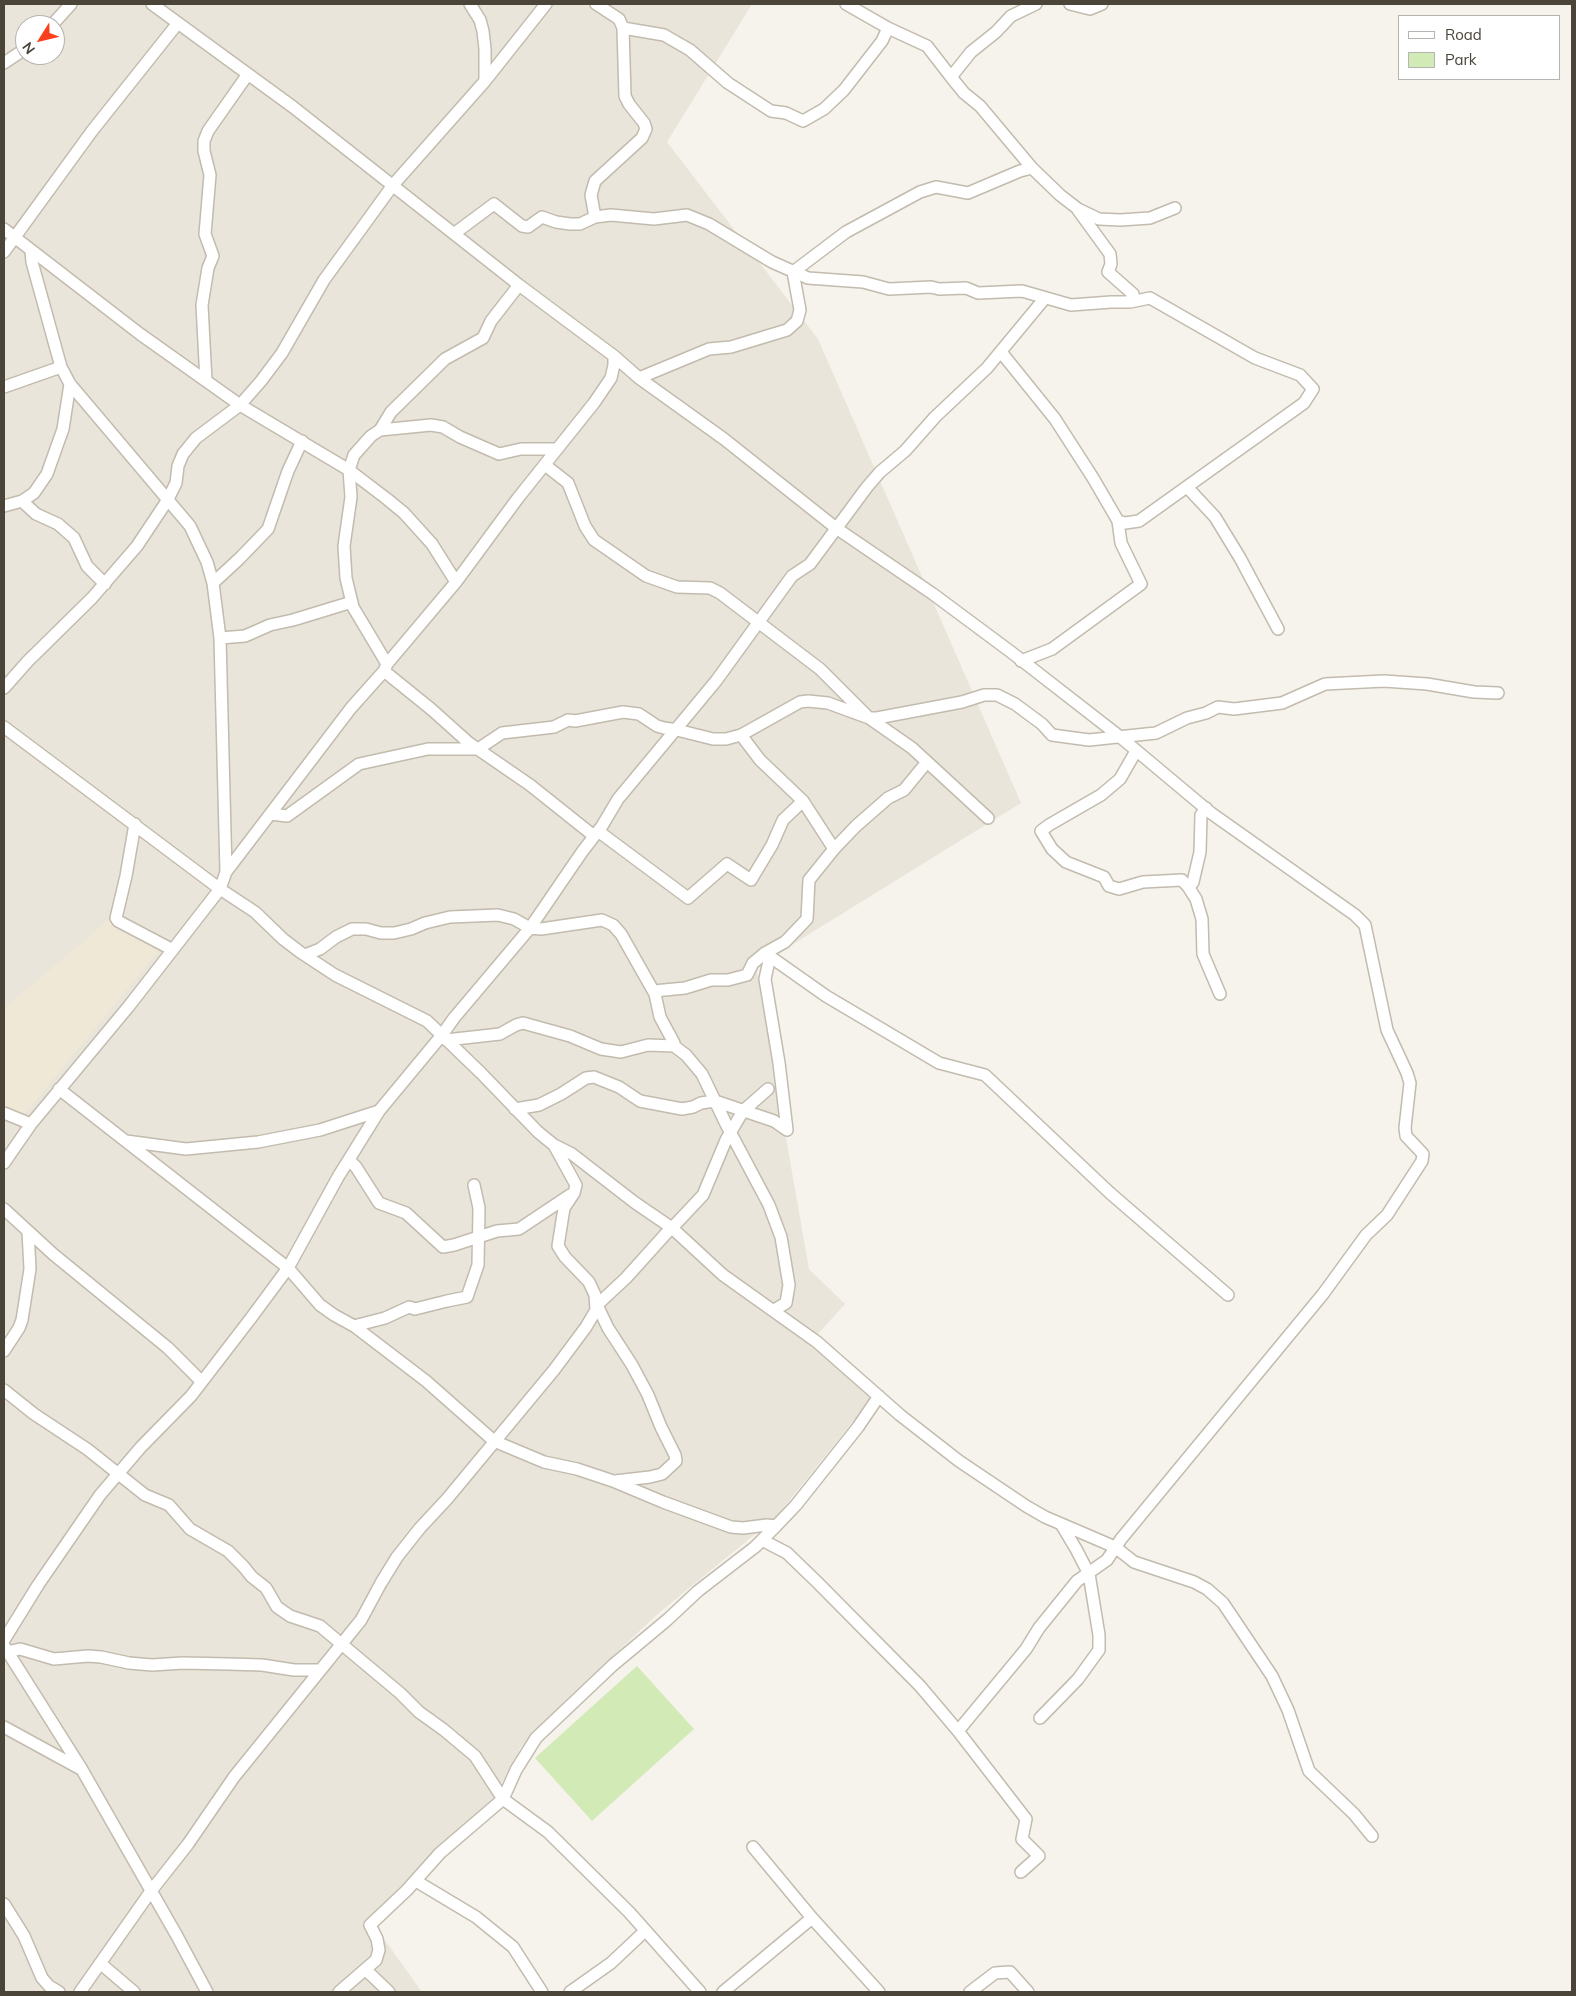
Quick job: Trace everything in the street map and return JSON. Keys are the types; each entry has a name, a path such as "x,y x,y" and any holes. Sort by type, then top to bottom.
{"street":[{"path":"61,15 71,4"},
{"path":"152,4 248,74 393,185 518,285 724,439 836,528 933,594 1119,736 1206,808 1339,903 1361,920 1364,925 1384,1020 1410,1084 1405,1128 1406,1136 1423,1154 1422,1161 1387,1215 1366,1235 1323,1294 1115,1547 1107,1560 1077,1581 1039,1628 1026,1650 958,1731"},
{"path":"470,4 477,14 483,31 486,49 485,81"},
{"path":"4,688 105,584 137,546 167,501 176,483 178,466 183,454 196,438 240,405 261,381 282,353 324,280 393,185 485,81 546,4"},
{"path":"596,4 619,19 623,28 625,96 644,123 645,133 595,181 591,195 596,217"},
{"path":"846,4 888,28 927,46 950,77 964,93 980,106 1032,168 1060,196 1078,209 1099,218 1120,220 1150,218 1175,208"},
{"path":"950,77 971,52 996,32 1011,16 1036,4"},
{"path":"1070,4 1090,9 1102,4"},
{"path":"4,252 92,131 178,23"},
{"path":"623,28 664,35 690,50 728,84 771,111 786,113 803,121 824,109 844,90 882,41 888,28"},
{"path":"4,63 15,56"},
{"path":"206,381 202,305 208,268 212,256 205,234 210,182 204,141 208,131 248,74"},
{"path":"793,272 846,232 920,192 936,187 968,193 1020,171 1032,168"},
{"path":"455,233 494,204 522,226 528,227 542,217 556,222 580,224 596,217 610,215 654,219 687,215 709,224 772,262 808,278 863,282 889,289 966,288 978,293 1022,291 1071,306 1130,302 1150,298 1255,358 1300,375 1313,389 1304,403 1139,521 1126,524 1118,521"},
{"path":"1078,209 1110,254 1111,264 1108,272 1133,294 1130,302"},
{"path":"4,228 31,251 140,334 240,405 349,470 404,513 432,544 456,582"},
{"path":"31,251 32,262 61,367 70,384 190,526 207,562 213,583 220,638 226,872"},
{"path":"640,378 709,349 739,345 788,330 797,321 800,310 793,272"},
{"path":"518,285 491,321 483,338 445,359 391,412 380,430 371,436 354,455 349,470 351,497 344,546 346,578 353,607 386,668 478,749 688,898 727,864 751,880 772,845 783,820 803,801"},
{"path":"5,1647 38,1585 100,1495 191,1396 251,1318 288,1268 379,1111 444,1037 454,1018 530,928 602,826 618,799 677,730 760,622 792,576 810,564 880,472 906,451 935,417 951,404 1001,352 1045,298"},
{"path":"1001,352 1055,419 1093,478 1118,521 1121,542 1141,584 1052,648 1021,661"},
{"path":"4,1163 31,1124 129,1006 220,889 226,872 351,708 456,582 518,498 608,384 613,372 614,356"},
{"path":"4,387 61,367"},
{"path":"4,506 22,501 34,493 47,474 63,429 70,384"},
{"path":"380,430 422,425 440,426 460,437 500,454 521,450 557,449"},
{"path":"213,583 268,529 288,471 302,441"},
{"path":"545,466 568,484 585,526 594,540 614,552 635,569 662,582 677,587 715,589 820,669 869,718 912,748 988,818"},
{"path":"1187,487 1215,517 1240,558 1278,629"},
{"path":"22,501 36,514 58,524 74,538 87,566 105,584"},
{"path":"220,638 245,636 270,625 352,602"},
{"path":"271,814 287,816 359,764 428,750 478,749 502,732 554,727 568,720 575,722 623,712 639,714 657,726 726,740 741,735 790,706 808,701 828,704 869,718 884,717 991,695 998,696 1015,704 1042,724 1052,735 1089,740 1156,732 1218,707 1234,708 1282,703 1325,684 1384,681 1427,684 1474,692 1498,693"},
{"path":"4,727 220,889 255,912 283,939 305,955 335,975 426,1021 481,1073 527,1122 554,1145 572,1154 634,1202 672,1228 723,1275 817,1342 900,1415 959,1461 1026,1506 1060,1524 1115,1547 1134,1562 1194,1582 1207,1589 1223,1603 1272,1676 1291,1718 1309,1771 1354,1814 1372,1836"},
{"path":"741,735 760,760 803,801 834,849"},
{"path":"1136,751 1120,779 1101,795 1041,831 1052,849 1066,862 1104,877 1109,886 1119,889 1143,882 1182,880 1196,899 1202,919 1203,954 1220,994"},
{"path":"654,991 685,988 711,980 728,980 747,975 754,962 785,942 807,919 809,880 834,849 856,826 888,798 904,790 927,762"},
{"path":"1189,888 1193,882 1200,852 1200,815 1206,808"},
{"path":"135,824 116,918 118,922 173,950"},
{"path":"305,955 320,949 336,937 352,929 394,933 450,917 498,915 514,919 530,928 542,930 602,920 608,922 621,934 654,991 660,1017 674,1042 674,1046"},
{"path":"515,1109 540,1105 586,1078 594,1077 619,1086 640,1101 682,1109 715,1101 774,1121 787,1130 779,1063 765,978 768,954"},
{"path":"768,954 826,996 939,1063 985,1075 1110,1193 1228,1295"},
{"path":"444,1037 500,1034 516,1024 523,1023 570,1036 601,1049 616,1052 648,1045 674,1046 686,1055 702,1074 730,1132 770,1205 782,1237 789,1285 786,1303 774,1310"},
{"path":"59,1089 288,1268 320,1305 354,1326 426,1381 494,1440 544,1462 577,1469 613,1481 731,1527 776,1526"},
{"path":"80,1992 151,1891 188,1844 234,1777 361,1620 397,1557 560,1364 586,1326 597,1305 626,1278 703,1194 730,1132 743,1111 768,1089"},
{"path":"124,1141 186,1149 258,1142 320,1130 379,1111"},
{"path":"4,1113 31,1124"},
{"path":"554,1145 576,1185 574,1193 564,1208 558,1246 565,1257 589,1282 608,1328 632,1365 648,1395 660,1427 675,1455 676,1461 662,1474 613,1481"},
{"path":"349,1160 356,1167 379,1203 406,1213 439,1245 446,1247 497,1231 519,1229 574,1193"},
{"path":"354,1326 385,1318 409,1307 415,1309 446,1300 468,1298 478,1265 480,1237 479,1208 474,1185"},
{"path":"4,1209 53,1254 168,1348 201,1381"},
{"path":"4,1351 22,1320 30,1269 28,1231"},
{"path":"4,1390 34,1414 86,1449 145,1496 169,1505 190,1529 228,1551 252,1577 266,1588 277,1607 290,1616 320,1626 340,1645 400,1693 419,1712 444,1730 474,1756 504,1799 548,1832 629,1912 700,1992"},
{"path":"339,1992 376,1960 379,1950 377,1939 370,1925 416,1881 440,1853 504,1799 516,1770 536,1738 612,1665 667,1620 698,1591 762,1540 796,1506 858,1427 879,1396"},
{"path":"1040,1718 1078,1680 1099,1650 1099,1635 1089,1574 1060,1524"},
{"path":"762,1540 787,1553 818,1583 909,1675 958,1731 1026,1819 1022,1839 1039,1856 1022,1872"},
{"path":"5,1647 20,1649 54,1659 88,1656 152,1666 183,1663 228,1664 262,1665 294,1670 319,1670"},
{"path":"5,1647 80,1768 207,1992"},
{"path":"4,1728 80,1768"},
{"path":"753,1847 812,1918 879,1992"},
{"path":"416,1881 476,1917 513,1947 542,1992"},
{"path":"4,1904 24,1936 42,1978 48,1986 59,1992"},
{"path":"723,1992 812,1918"},
{"path":"570,1992 611,1963 645,1931"},
{"path":"100,1963 134,1992"},
{"path":"366,1970 389,1992"},
{"path":"970,1992 996,1973 1010,1972 1028,1992"}],"shaded area":[{"path":"4,4 752,4 667,142 818,339 1021,803 756,967 809,1269 845,1304 817,1335 879,1389 776,1517 660,1612 572,1694 521,1747 493,1799 369,1918 422,1992 4,1992"},
{"path":"110,919 162,947 22,1117 4,1110 4,1008"}],"green space":[{"path":"637,1666 694,1729 592,1821 535,1758"}]}
